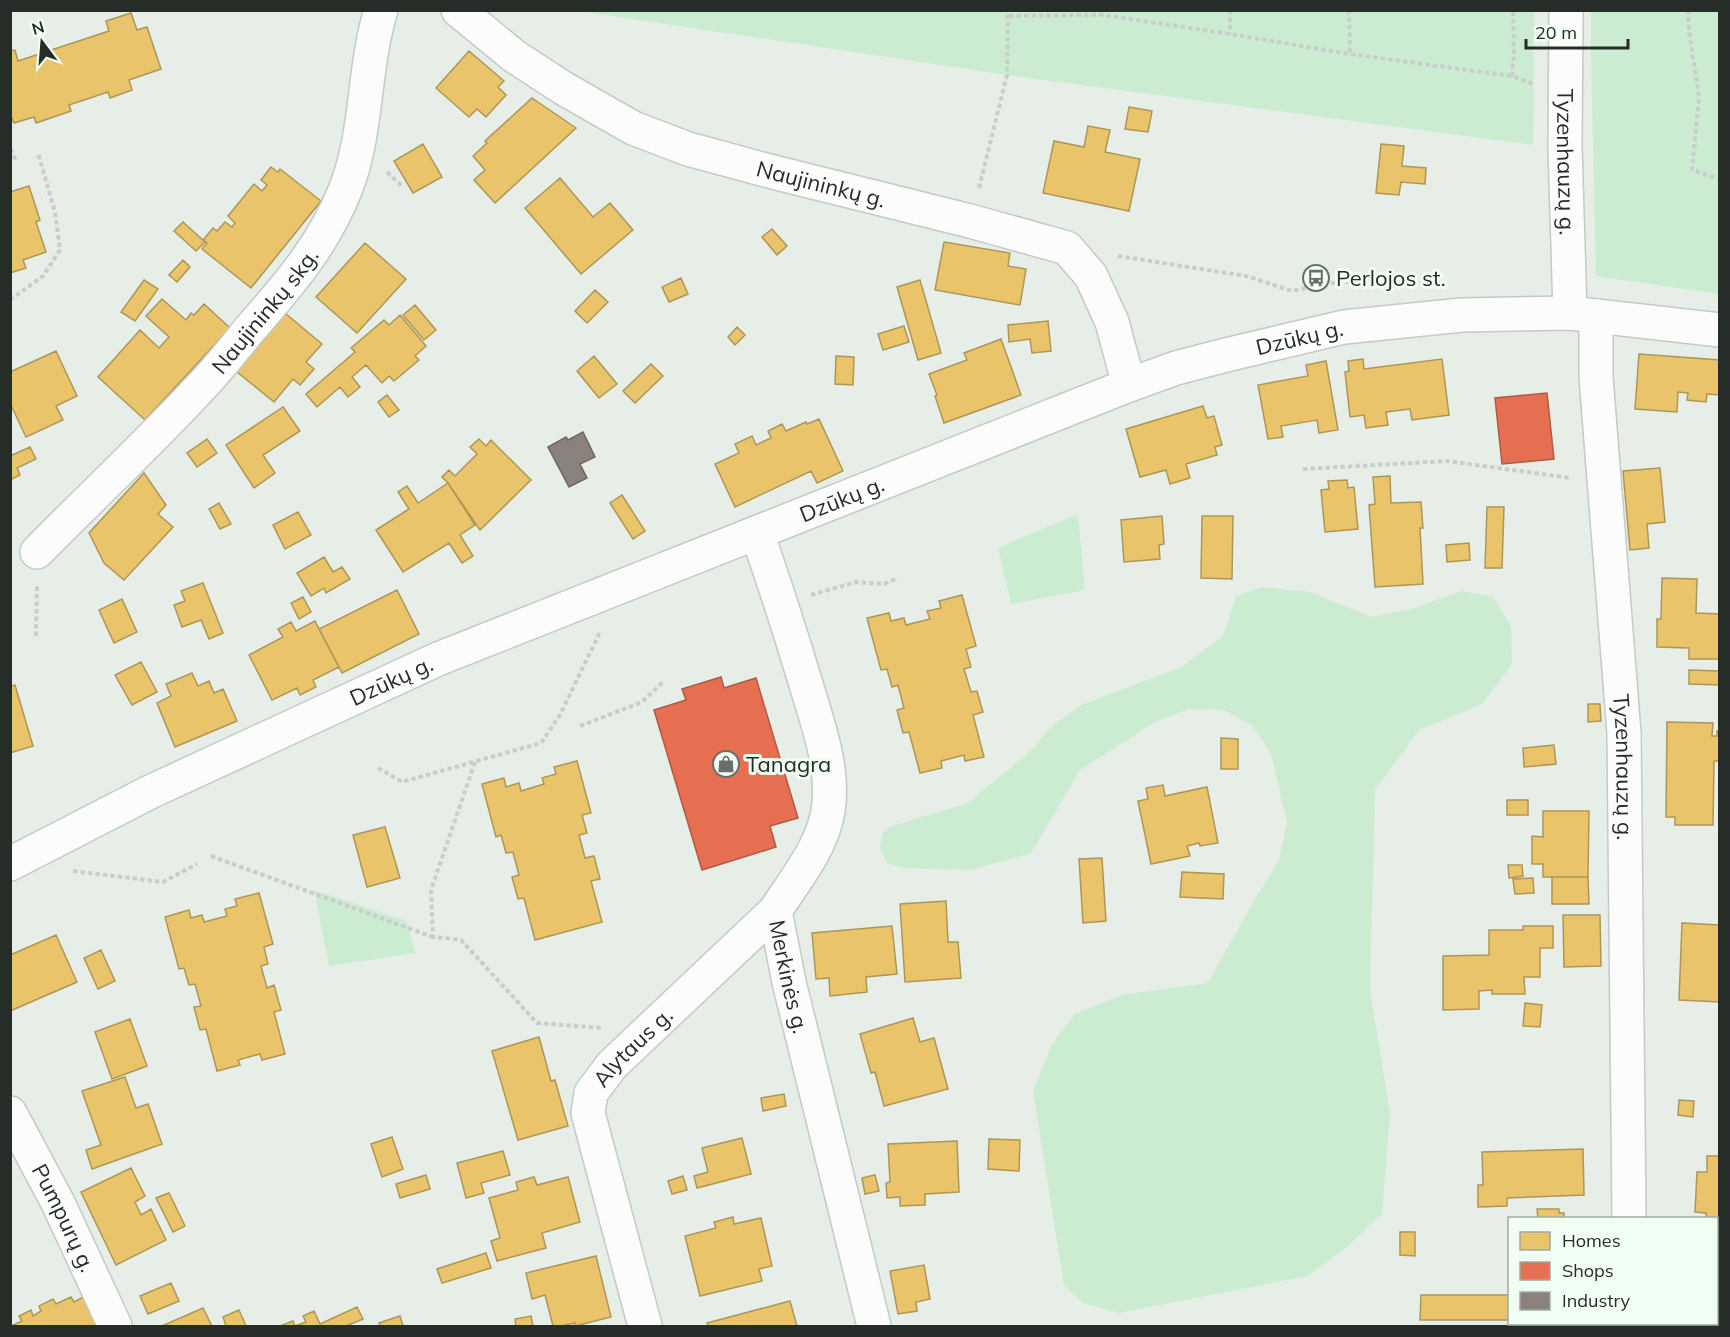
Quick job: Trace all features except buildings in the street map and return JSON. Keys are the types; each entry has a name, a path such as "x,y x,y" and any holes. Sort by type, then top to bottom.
{"street":[{"name":"Naujininkų skg.","path":"37,552 198,391 317,246 332,221 343,195 358,146 375,31 381,10"},
{"name":"Naujininkų g.","path":"458,10 514,56 563,88 633,128 688,149 970,220 1067,248"},
{"name":"Tyzenhauzų g.","path":"1566,10 1564,86 1583,314 1596,377 1624,734 1629,1217"},
{"path":"1067,248 1091,276 1112,322 1129,385"},
{"name":"Dzūkų g.","path":"10,864 150,792 438,659 1176,368 1344,327 1462,315 1583,314 1719,330"},
{"name":"Merkinės g.","path":"757,533 782,603 821,733 830,783 828,812 816,849 775,911 789,982 874,1326"},
{"name":"Alytaus g.","path":"645,1326 588,1113 591,1093 612,1065 775,911"},
{"name":"Pumpurų g.","path":"10,1113 58,1203 115,1326"}],"path":[{"path":"970,220 1007,75 1008,10"},
{"path":"1230,10 1230,34"},
{"path":"1349,10 1350,54"},
{"path":"1512,76 1513,10"},
{"path":"1688,10 1699,97 1692,170 1719,179"},
{"path":"1009,16 1102,13 1350,54 1512,76 1534,84 1564,86"},
{"path":"10,149 16,160"},
{"path":"10,300 43,276 60,250 55,212 38,153"},
{"path":"1067,248 1246,276 1292,291 1333,283 1390,280 1423,283"},
{"path":"1302,469 1447,461 1605,482"},
{"path":"36,636 37,552"},
{"path":"782,603 856,582 884,584 898,578"},
{"path":"378,768 402,782 541,743 560,715 602,628 603,593"},
{"path":"580,726 642,702 664,681"},
{"path":"433,937 431,891 475,762"},
{"path":"41,849 65,870 163,882 197,864"},
{"path":"212,856 433,937 461,940 537,1023 648,1032"}],"green space":[{"path":"579,11 1534,11 1533,145 1007,75"},
{"path":"1591,11 1719,11 1719,294 1596,276"},
{"path":"1078,514 1085,590 1011,604 998,548"},
{"path":"1263,587 1310,592 1372,617 1415,608 1461,591 1493,597 1511,626 1512,664 1482,704 1419,730 1375,790 1370,990 1390,1113 1382,1214 1343,1250 1307,1276 1119,1313 1083,1303 1064,1285 1033,1091 1052,1044 1075,1014 1122,995 1208,983 1279,860 1287,822 1271,754 1253,726 1224,710 1189,709 1155,722 1080,770 1031,853 971,870 903,868 887,863 880,849 882,834 892,826 968,803 1031,751 1050,728 1079,706 1181,667 1223,636 1236,596"},
{"path":"314,890 407,921 415,953 329,966"}],"place":[{"name":"Perlojos st.","path":"1316,278"},
{"name":"Tanagra","path":"726,764"}]}
